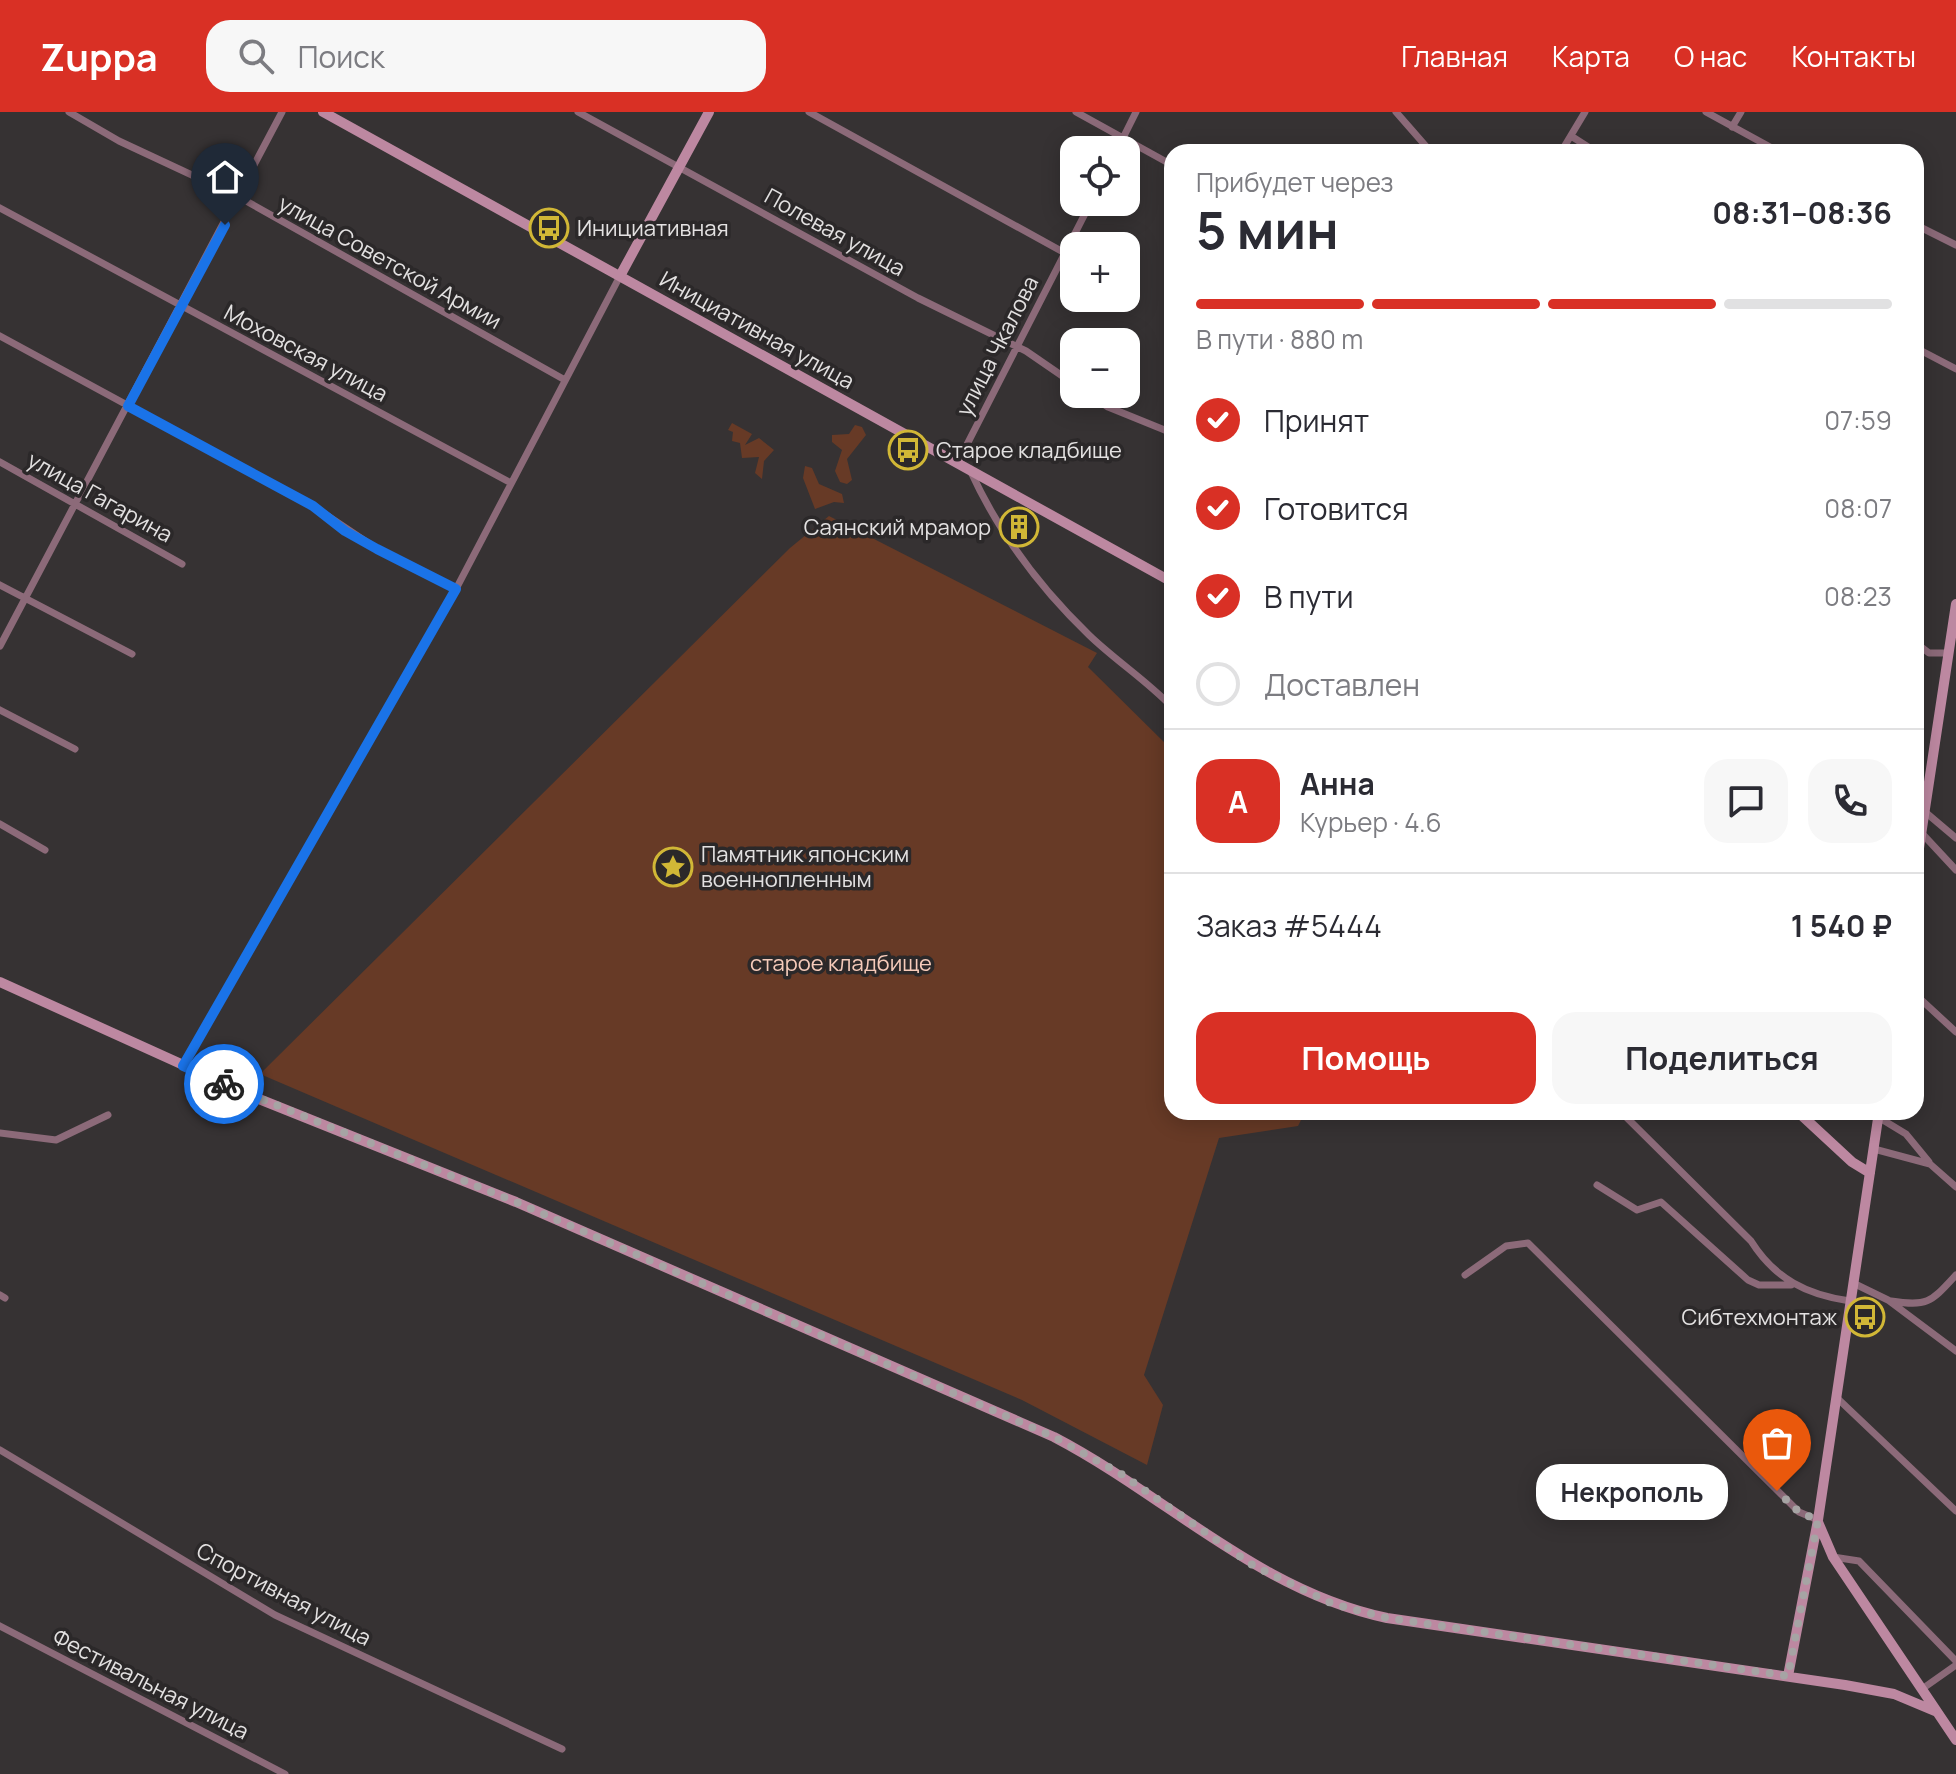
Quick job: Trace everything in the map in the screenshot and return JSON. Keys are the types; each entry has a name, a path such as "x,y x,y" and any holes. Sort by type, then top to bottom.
{"main road":[{"name":"Инициативная улица","path":"323,112 1164,578"},
{"path":"620,276 709,112"},
{"path":"1924,811 1956,604"},
{"path":"0,982 183,1066 516,1202 1054,1437 1121,1474 1254,1566 1333,1604 1387,1618 1894,1694 1937,1712"},
{"path":"1807,1120 1852,1162 1870,1173"},
{"path":"1788,1676 1818,1520 1878,1120"},
{"path":"1818,1520 1833,1557 1956,1740"}],"street":[{"name":"улица Советской Армии","path":"69,112 119,141 239,197 565,380"},
{"path":"0,646 182,307 282,112"},
{"name":"Полевая улица","path":"578,112 1026,351 1060,374"},
{"path":"809,112 986,207 1060,253"},
{"path":"1076,112 1119,136"},
{"path":"1124,136 1136,112"},
{"path":"1396,112 1424,144"},
{"path":"1566,144 1585,112"},
{"path":"1706,112 1764,144"},
{"path":"1732,127 1741,112"},
{"path":"1571,136 1584,144"},
{"path":"1140,147 1164,161"},
{"name":"Моховская улица","path":"0,208 511,483"},
{"path":"1924,229 1956,245"},
{"name":"улица Чкалова","path":"957,464 1060,263"},
{"path":"183,1066 456,589 620,276"},
{"path":"0,336 313,506 367,543 456,589"},
{"path":"1924,352 1956,369"},
{"path":"1110,408 1164,430"},
{"name":"улица Гагарина","path":"0,462 182,564"},
{"path":"971,472 986,504 1032,576 1088,634 1118,661 1140,674 1164,699"},
{"path":"0,585 132,654"},
{"path":"1924,649 1929,653 1949,653"},
{"path":"1947,666 1956,675"},
{"path":"0,710 75,749"},
{"path":"1924,811 1956,838"},
{"path":"0,824 45,850"},
{"path":"1924,835 1956,870"},
{"path":"1924,1002 1956,1032"},
{"path":"0,1133 56,1140 108,1115"},
{"path":"1629,1120 1751,1241 1765,1263 1791,1285"},
{"path":"1887,1120 1906,1134 1930,1164 1956,1187"},
{"path":"1874,1149 1930,1164"},
{"path":"1597,1185 1637,1210 1661,1202 1748,1280 1759,1285 1791,1285 1850,1301"},
{"path":"1465,1275 1506,1246 1528,1243 1799,1512 1818,1520"},
{"path":"1888,1300 1918,1306 1933,1300 1956,1275"},
{"path":"1853,1283 1888,1300 1956,1351"},
{"path":"1836,1397 1956,1511"},
{"name":"Спортивная улица","path":"0,1450 275,1615 562,1749"},
{"path":"1833,1557 1859,1561 1956,1663 1922,1689"},
{"name":"Фестивальная улица","path":"0,1626 285,1774"}],"green space":[{"path":"732,423 752,434 745,445 759,438 774,450 764,461 762,479 755,473 759,457 742,458 740,443 732,441 733,432 728,430"},
{"path":"855,425 862,427 866,435 847,459 852,480 847,484 840,482 835,471 842,450 832,442 832,435 849,434"},
{"path":"805,466 812,468 819,484 842,494 844,503 834,502 815,509 803,478"},
{"name":"старое кладбище","path":"829,516 1097,653 1088,667 1164,742 1164,1120 1301,1120 1298,1126 1219,1138 1144,1375 1163,1405 1147,1465 1022,1400 260,1074 790,548"}],"way so far":[{"path":"224,1084 516,1202 1054,1437 1121,1474 1254,1566 1333,1604 1361,1612 1788,1676 1818,1520 1799,1512 1777,1491"}],"place":[{"name":"Инициативная","path":"549,228"},
{"name":"Старое кладбище","path":"908,450"},
{"name":"Саянский мрамор","path":"1019,527"},
{"name":"Памятник японским военнопленным","path":"673,867"},
{"name":"Сибтехмонтаж","path":"1865,1317"},
{"name":"Некрополь","path":"1777,1491"}],"route":[{"path":"224,1084 183,1066 456,589 377,549 345,531 313,506 128,406 225,225"}]}
